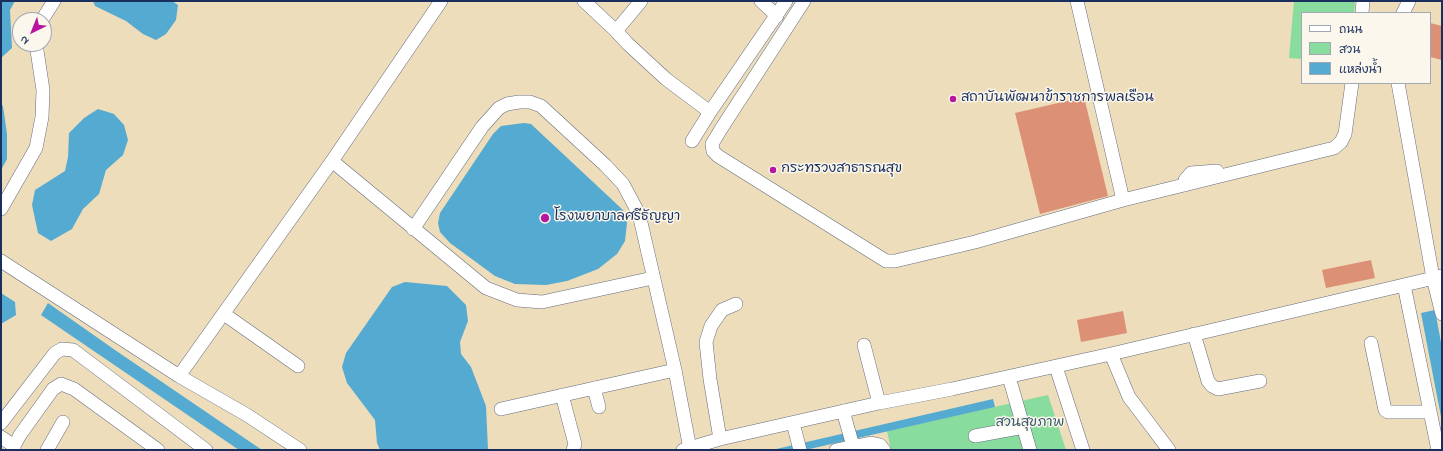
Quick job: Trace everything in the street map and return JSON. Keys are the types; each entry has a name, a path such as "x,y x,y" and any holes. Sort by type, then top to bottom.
{"lane":[{"path":"47,12 54,1"},
{"path":"179,376 332,161 441,1"},
{"path":"584,1 666,79 710,112"},
{"path":"616,31 641,1"},
{"path":"761,1 777,16"},
{"path":"692,141 710,112 786,1"},
{"path":"804,1 712,144 713,150 718,156 886,261 895,261 975,242 1123,200 1185,185 1186,180 1191,173 1215,170 1226,175 1334,148 1341,142 1346,134 1352,84"},
{"path":"1077,1 1123,200"},
{"path":"1362,12 1363,1"},
{"path":"1404,12 1409,1"},
{"path":"1,209 36,148 42,117 43,90 37,52"},
{"path":"1398,84 1438,277 1442,314"},
{"path":"413,229 482,127 499,108 507,104 519,102 530,102 541,106 606,164 624,184 639,214 693,449 720,439 879,403 1056,367 1438,277"},
{"path":"332,161 486,288 517,300 542,302 653,278"},
{"path":"1,261 179,376 247,416 300,450"},
{"path":"1404,285 1438,450"},
{"path":"720,439 710,379 706,342 711,326 722,310 736,304"},
{"path":"224,314 298,366"},
{"path":"1194,334 1208,381 1212,386 1218,389 1260,380"},
{"path":"1371,343 1385,410 1388,412 1430,412"},
{"path":"864,345 879,403"},
{"path":"1,423 55,353 62,349 73,350 206,450"},
{"path":"1111,354 1129,397 1169,450"},
{"path":"1056,367 1083,450"},
{"path":"501,409 675,370"},
{"path":"1009,377 1030,450"},
{"path":"1,437 14,448 20,435 53,389 61,384 74,390 158,450"},
{"path":"594,388 599,407"},
{"path":"562,395 575,444 573,450"},
{"path":"843,411 851,440"},
{"path":"47,450 63,422"},
{"path":"793,423 800,446"},
{"path":"974,436 1024,427"},
{"path":"836,450 851,440 875,443 880,445 884,450"}],"green space":[{"path":"1294,1 1355,1 1354,12 1301,12 1301,59 1289,58"},
{"name":"สวนสุขภาพ","path":"1048,395 1066,450 891,450 887,431"}],"water":[{"path":"1,1 15,1 10,10 12,48 1,58"},
{"path":"93,1 172,1 178,5 176,20 166,34 156,40 143,34 126,21 95,6"},
{"path":"1,104 3,106 7,134 7,159 1,170"},
{"path":"98,109 114,114 124,125 128,140 123,155 106,170 99,194 83,209 72,229 51,241 38,233 32,205 35,190 65,171 68,157 69,133 84,118"},
{"path":"524,123 531,124 623,210 627,223 625,241 617,254 598,269 567,281 546,285 515,284 495,276 450,243 440,232 438,223 440,213 493,134 501,126"},
{"path":"405,282 447,286 466,305 468,321 460,342 461,354 471,367 486,406 488,450 380,450 377,443 375,420 347,383 342,367 346,353 392,287"},
{"path":"1,293 15,302 16,315 1,324"},
{"path":"48,303 262,450 239,450 41,315"},
{"path":"1435,310 1442,348 1442,422 1421,313"},
{"path":"993,399 995,407 805,450 772,450"}],"building":[{"path":"1431,23 1442,26 1442,60 1431,57"},
{"path":"1084,97 1108,196 1040,214 1015,113"},
{"path":"1371,260 1375,278 1326,288 1322,270"},
{"path":"1123,311 1127,333 1081,342 1077,320"}],"place":[{"name":"สถาบันพัฒนาข้าราชการพลเรือน","path":"953,99"},
{"name":"กระทรวงสาธารณสุข","path":"773,170"},
{"name":"โรงพยาบาลศรีธัญญา","path":"545,218"}]}
